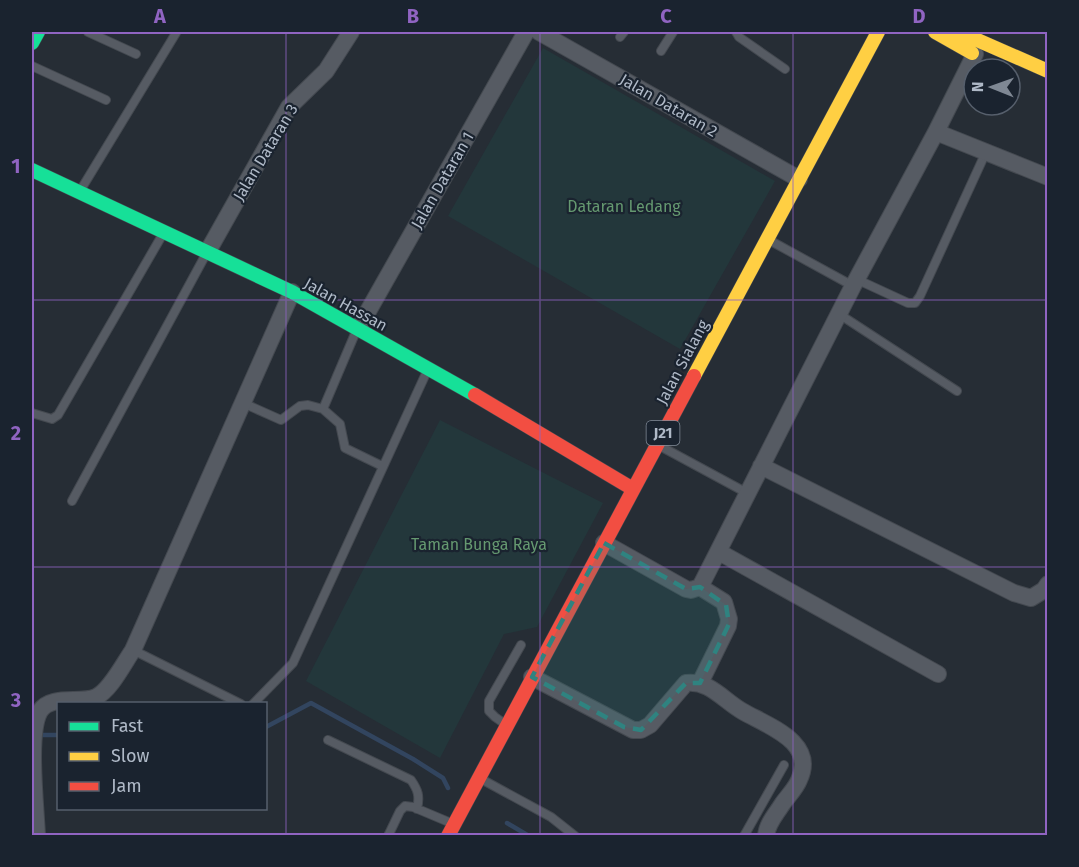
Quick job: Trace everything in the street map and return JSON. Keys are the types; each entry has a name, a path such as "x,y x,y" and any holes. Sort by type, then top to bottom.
{"main road":[{"path":"32,43 38,32"},
{"name":"Jalan Sialang","path":"451,830 878,32"},
{"path":"935,32 981,57"},
{"path":"959,32 1047,71"},
{"path":"1022,75 1047,85"},
{"name":"Jalan Hassan","path":"32,170 292,292 428,368 633,489"}],"street":[{"name":"Jalan Dataran 3","path":"208,251 289,106 326,71 351,32"},
{"name":"Jalan Dataran 2","path":"539,32 799,179"},
{"name":"Jalan Dataran 1","path":"358,329 520,34"},
{"path":"604,543 686,589 700,587 855,283 936,132 962,91"},
{"path":"936,132 1047,177"},
{"path":"62,702 99,696 108,687 133,650 292,292"},
{"path":"761,466 1021,596 1031,598 1044,590 1047,584"},
{"path":"715,559 938,675"},
{"path":"700,587 724,602 729,619 728,626 700,683"},
{"path":"532,677 633,730 641,730 651,725 686,684 700,683 736,708 787,737 801,750 803,758 799,781 768,825 766,836"},
{"path":"37,836 33,763 35,731 40,710 49,704 57,703"}],"lane":[{"path":"88,32 136,54"},
{"path":"661,51 673,32"},
{"path":"736,32 739,37 785,69"},
{"path":"79,192 176,33"},
{"path":"32,66 106,100"},
{"path":"766,239 855,283 908,303 915,303 986,152"},
{"path":"32,413 52,419 58,415 164,232"},
{"path":"72,501 208,251"},
{"path":"839,314 957,391"},
{"path":"323,409 358,329"},
{"path":"256,702 293,663 428,368"},
{"path":"243,403 281,420 300,406 308,405 323,409 340,424 345,448 382,466"},
{"path":"657,445 747,493"},
{"path":"507,725 489,711 489,701 521,645"},
{"path":"133,650 237,702"},
{"path":"328,740 411,780 418,790 417,808"},
{"path":"744,836 784,765"},
{"path":"479,777 551,817 574,836"},
{"path":"388,836 402,808 409,806 417,808 451,830"}],"highlighted area":[{"path":"604,543 686,589 700,587 726,605 729,624 700,683 686,683 641,730 624,727 532,677"}],"green space":[{"name":"Dataran Ledang","path":"543,48 775,181 680,349 448,216"},
{"name":"Taman Bunga Raya","path":"440,420 603,503 537,627 504,634 440,758 306,681"}],"waterway":[{"path":"267,726 311,703 413,759 443,778 448,788"},
{"path":"37,735 57,735"},
{"path":"507,823 529,836"}],"traffic: fast":[{"path":"32,43 38,32"},
{"path":"32,170 292,292 475,395"}],"traffic: slow":[{"path":"694,376 878,32"},
{"path":"935,32 972,53"},
{"path":"959,32 1048,71"}],"traffic: jam":[{"path":"448,836 694,376"},
{"path":"475,395 633,489"}]}
